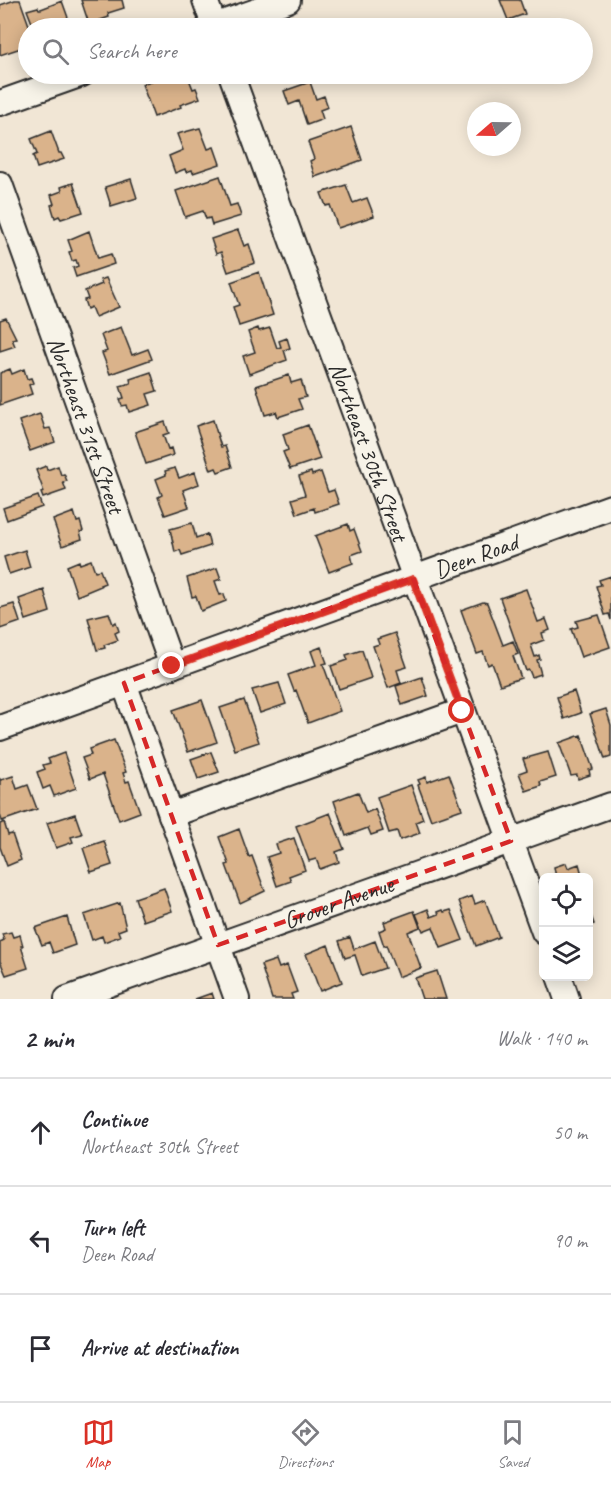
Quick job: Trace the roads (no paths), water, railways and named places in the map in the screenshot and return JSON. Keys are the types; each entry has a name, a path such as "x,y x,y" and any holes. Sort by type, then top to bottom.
{"street":[{"path":"205,0 210,18"},
{"path":"239,18 288,0"},
{"path":"0,103 54,84"},
{"name":"Northeast 30th Street","path":"235,84 541,927"},
{"name":"Northeast 31st Street","path":"0,184 172,666"},
{"name":"Deen Road","path":"0,728 611,507"},
{"path":"124,683 237,999"},
{"path":"171,815 462,711"},
{"name":"Grover Avenue","path":"67,999 611,805"},
{"path":"561,981 567,999"}]}
